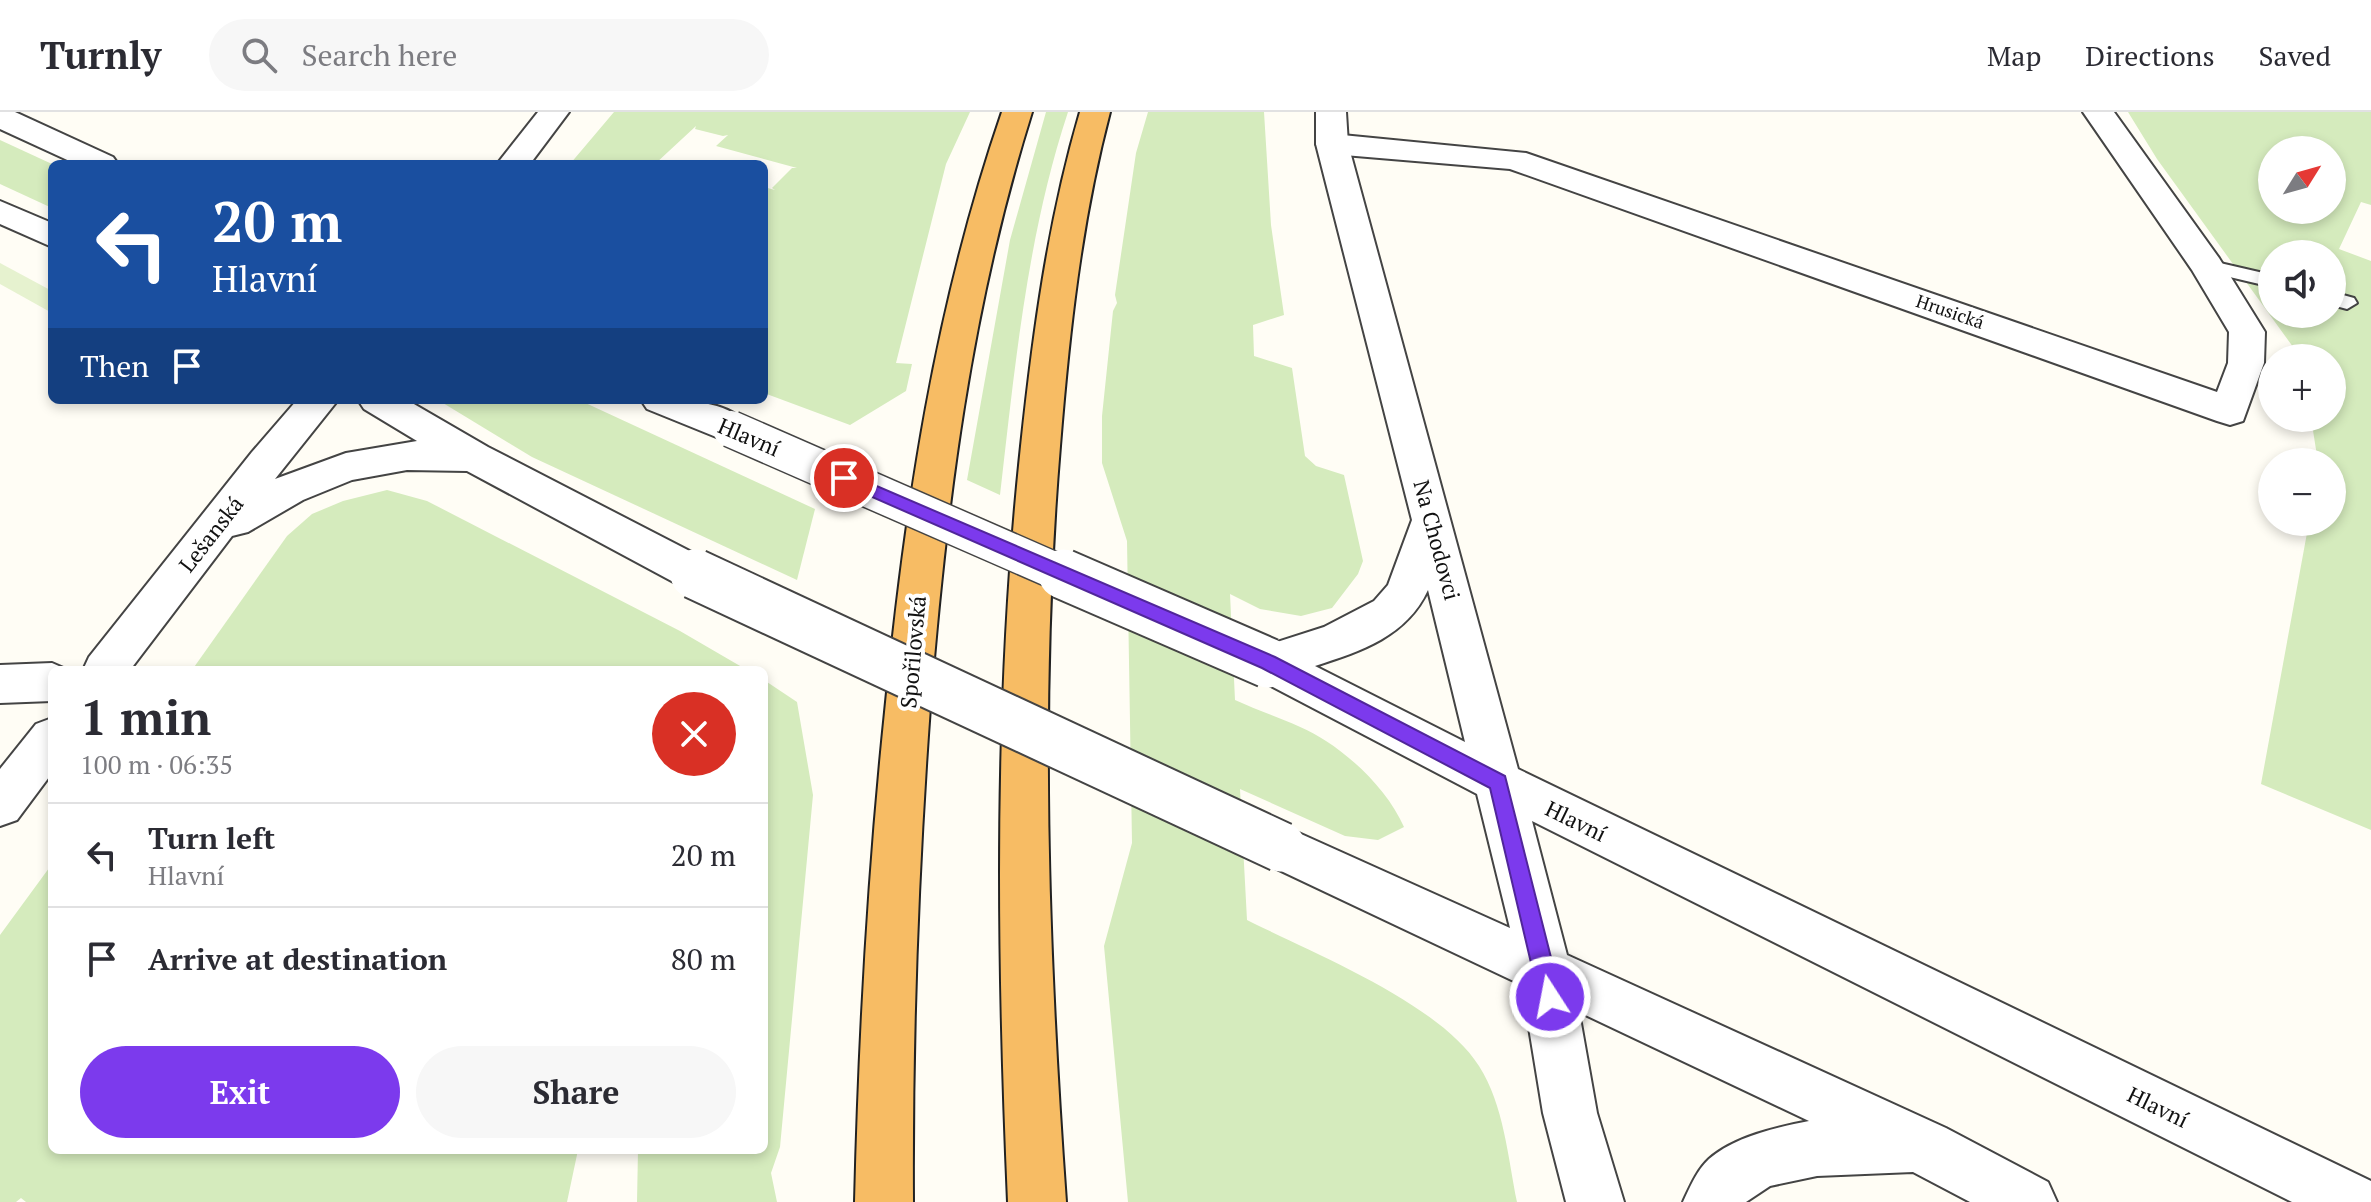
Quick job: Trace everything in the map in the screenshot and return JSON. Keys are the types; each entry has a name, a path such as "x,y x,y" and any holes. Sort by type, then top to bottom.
{"highway":[{"name":"Spořilovská","path":"884,1202 884,1078 894,863 918,596 948,387 981,227 1017,112"},
{"path":"1037,1202 1022,845 1024,623 1040,442 1058,289 1081,166 1095,112"}],"street":[{"path":"516,160 554,112"},
{"name":"Hrusická","path":"1332,128 1515,160 2230,411 2246,363 2247,332 2207,266 2098,112"},
{"path":"0,117 93,160"},
{"name":"Na Chodovci","path":"1332,128 1545,968 1570,1113 1595,1202"},
{"path":"0,211 48,234"},
{"name":"Lešanská","path":"108,666 316,404"},
{"path":"384,404 474,457 694,573 1545,968 1926,1148 2028,1202"},
{"name":"Hlavní","path":"670,404 1268,663 1499,782 2352,1202"},
{"path":"208,537 276,493 351,465 440,453 474,457"},
{"path":"1268,663 1347,637 1378,620 1402,600 1432,520"},
{"path":"0,684 48,682"},
{"path":"0,805 48,743"},
{"path":"1712,1202 1730,1178 1770,1160 1813,1148 1868,1143 1926,1148"}],"lane":[{"path":"2207,266 2258,278"}],"green space":[{"path":"614,112 970,112 946,164 896,363 912,364 906,391 850,425 768,394 768,188 775,190 772,188 792,168 797,168 716,146 728,135 695,129 696,126 659,160 573,160"},
{"path":"1046,112 1068,112 1032,254 1000,495 967,480 1010,240"},
{"path":"1148,112 1264,112 1271,225 1284,315 1253,325 1254,356 1292,368 1305,456 1316,466 1344,475 1363,561 1358,574 1332,608 1301,616 1260,609 1230,594 1235,700 1305,729 1338,749 1381,790 1404,827 1378,840 1345,836 1240,789 1247,920 1374,982 1435,1021 1460,1043 1479,1066 1494,1098 1504,1132 1517,1202 1128,1202 1104,946 1132,843 1127,541 1102,463 1102,416 1113,311 1117,303 1115,295 1136,153"},
{"path":"2128,112 2371,112 2371,205 2361,202 2343,240 2258,240 2258,299 2157,159"},
{"path":"0,140 48,162 48,206 0,184"},
{"path":"2346,252 2371,261 2371,830 2261,784 2306,536 2346,536 2346,448 2316,448 2313,432 2346,432 2346,344 2291,344 2279,328 2346,328"},
{"path":"0,263 48,289 48,311 0,284"},
{"path":"445,404 588,404 815,509 797,580 532,457"},
{"path":"387,490 427,501 680,631 740,666 195,666 287,536 312,514 343,501"},
{"path":"768,683 797,702 813,795 780,1147 771,1173 777,1202 637,1202 638,1154 768,1154"},
{"path":"48,869 48,1154 577,1154 567,1202 26,1202 21,1198 16,1202 0,1202 0,935"}],"route":[{"path":"844,478 1268,663 1371,719 1499,782 1550,997"}]}
